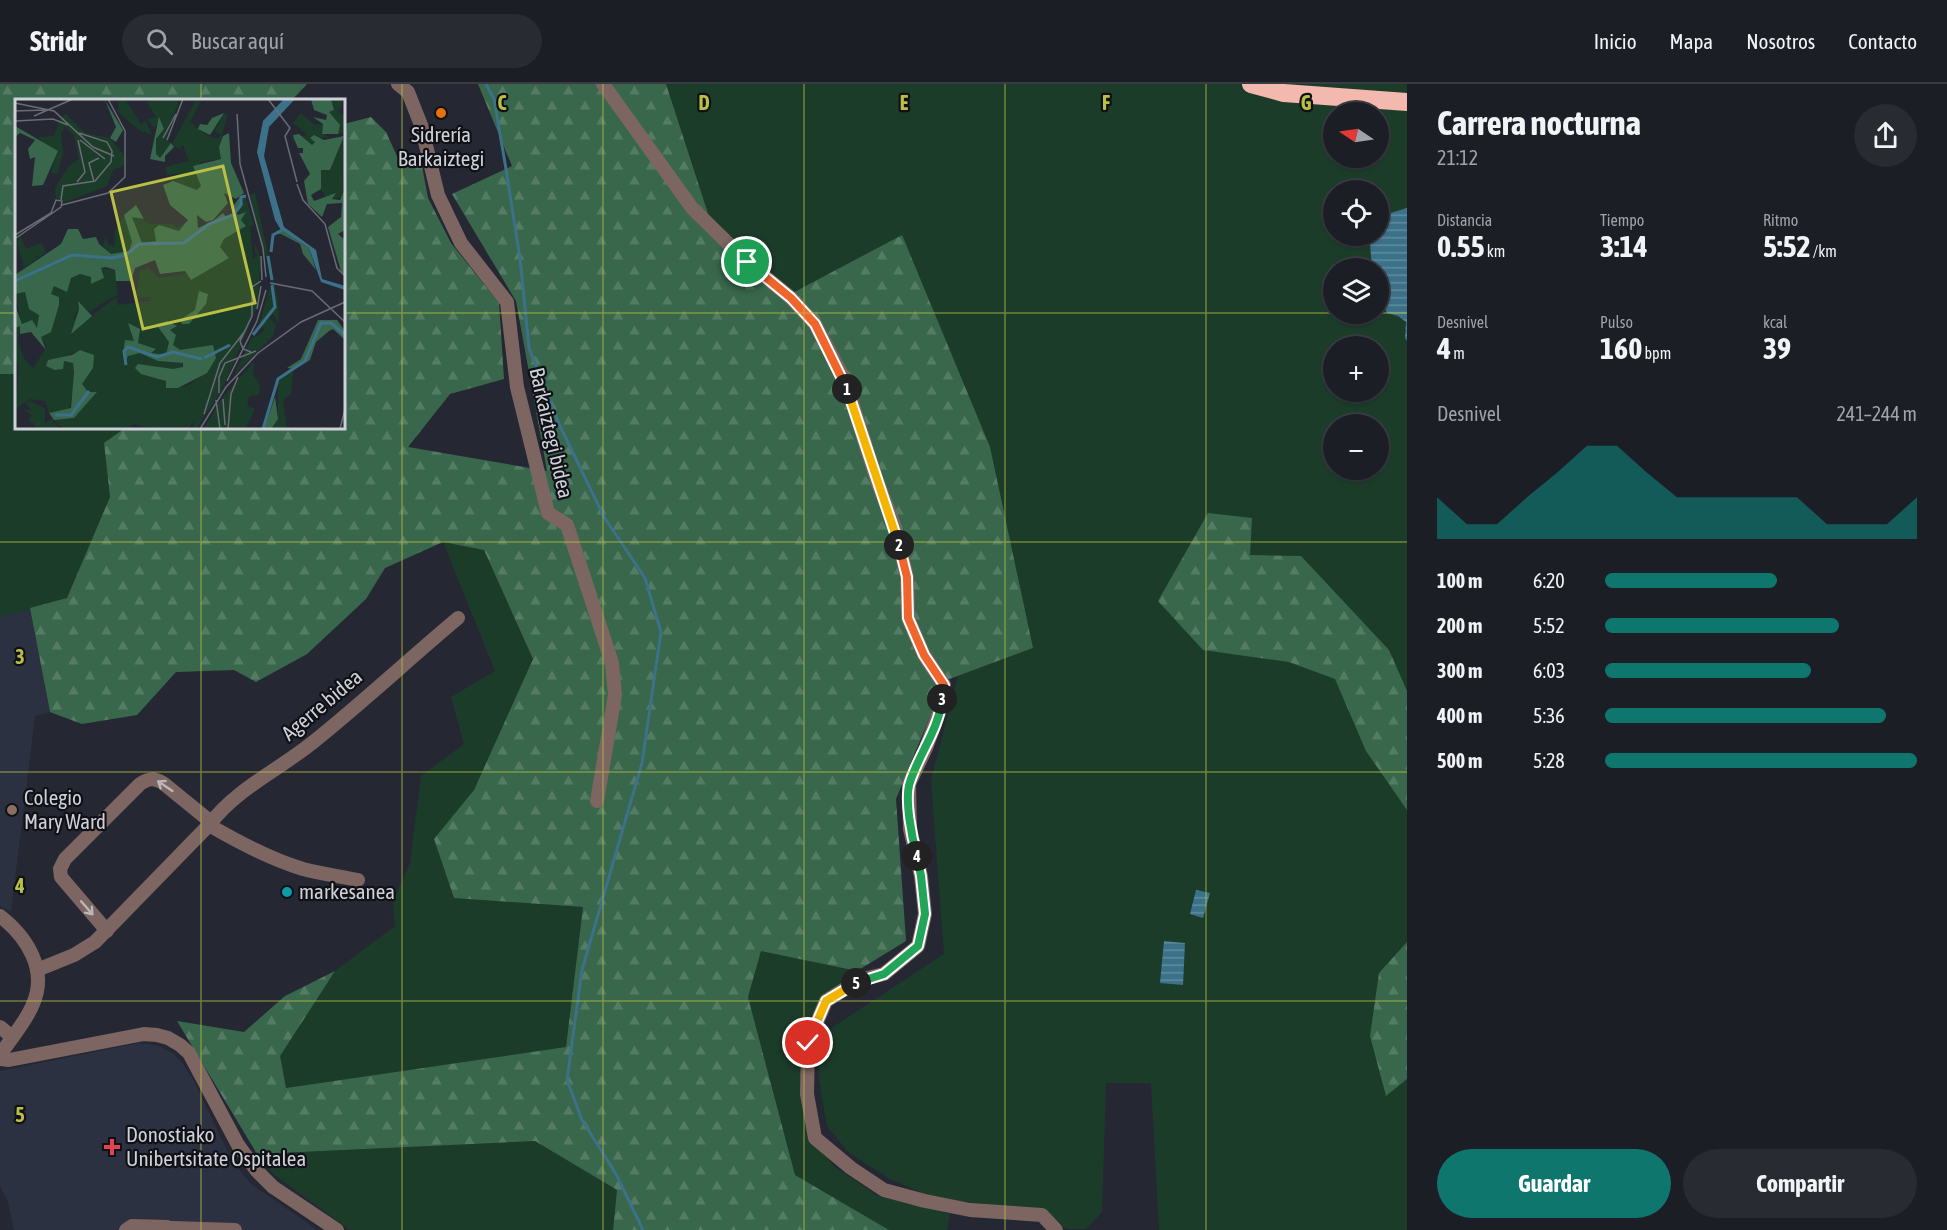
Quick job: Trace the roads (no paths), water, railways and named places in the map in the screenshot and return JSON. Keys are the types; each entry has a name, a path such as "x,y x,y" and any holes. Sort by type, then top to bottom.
{"highway":[{"path":"1251,84 1284,93 1407,102"}],"street":[{"name":"Barkaiztegi bidea","path":"398,84 408,92 421,125 438,195 461,243 507,302 517,387 548,513 567,525 612,663 615,695 597,801"},
{"path":"603,84 692,208 747,262 791,298 815,324 845,380 877,481 896,530 907,577 908,618 924,655 944,685 941,707 909,784 910,829 921,876 925,914 918,946 884,974 859,980 826,1001 808,1043 807,1094 815,1138 851,1168 884,1190 970,1210 1042,1215 1056,1230"},
{"name":"Agerre bidea","path":"37,970 74,955 95,942 219,811 236,796 312,743 458,618"},
{"path":"107,931 61,877 60,869 65,859 147,779 155,779 164,783 210,823 236,840 305,870 358,880"},
{"path":"0,916 13,926 27,943 39,981 34,1002 0,1054"},
{"path":"0,1027 12,1036"},
{"path":"0,1059 9,1060 134,1035 157,1035 168,1038 189,1053 238,1145 257,1171 273,1187 337,1230"},
{"path":"129,1228 236,1230"}],"water":[{"path":"1407,208 1407,341 1405,338 1406,322 1398,316 1389,314 1389,258 1371,258 1370,246 1389,246 1389,213"},
{"path":"1196,890 1210,893 1203,918 1190,914"},
{"path":"1164,941 1185,943 1183,985 1160,983"}],"waterway":[{"path":"486,84 494,99 505,163 520,258 529,348 559,424 604,517 645,578 661,632 642,763 582,970 567,1080 582,1120 616,1174 643,1230"}],"place":[{"name":"Sidrería Barkaiztegi","path":"441,113"},
{"name":"Colegio Mary Ward","path":"12,810"},
{"name":"markesanea","path":"287,892"},
{"name":"Donostiako Unibertsitate Ospitalea","path":"112,1147"}]}
